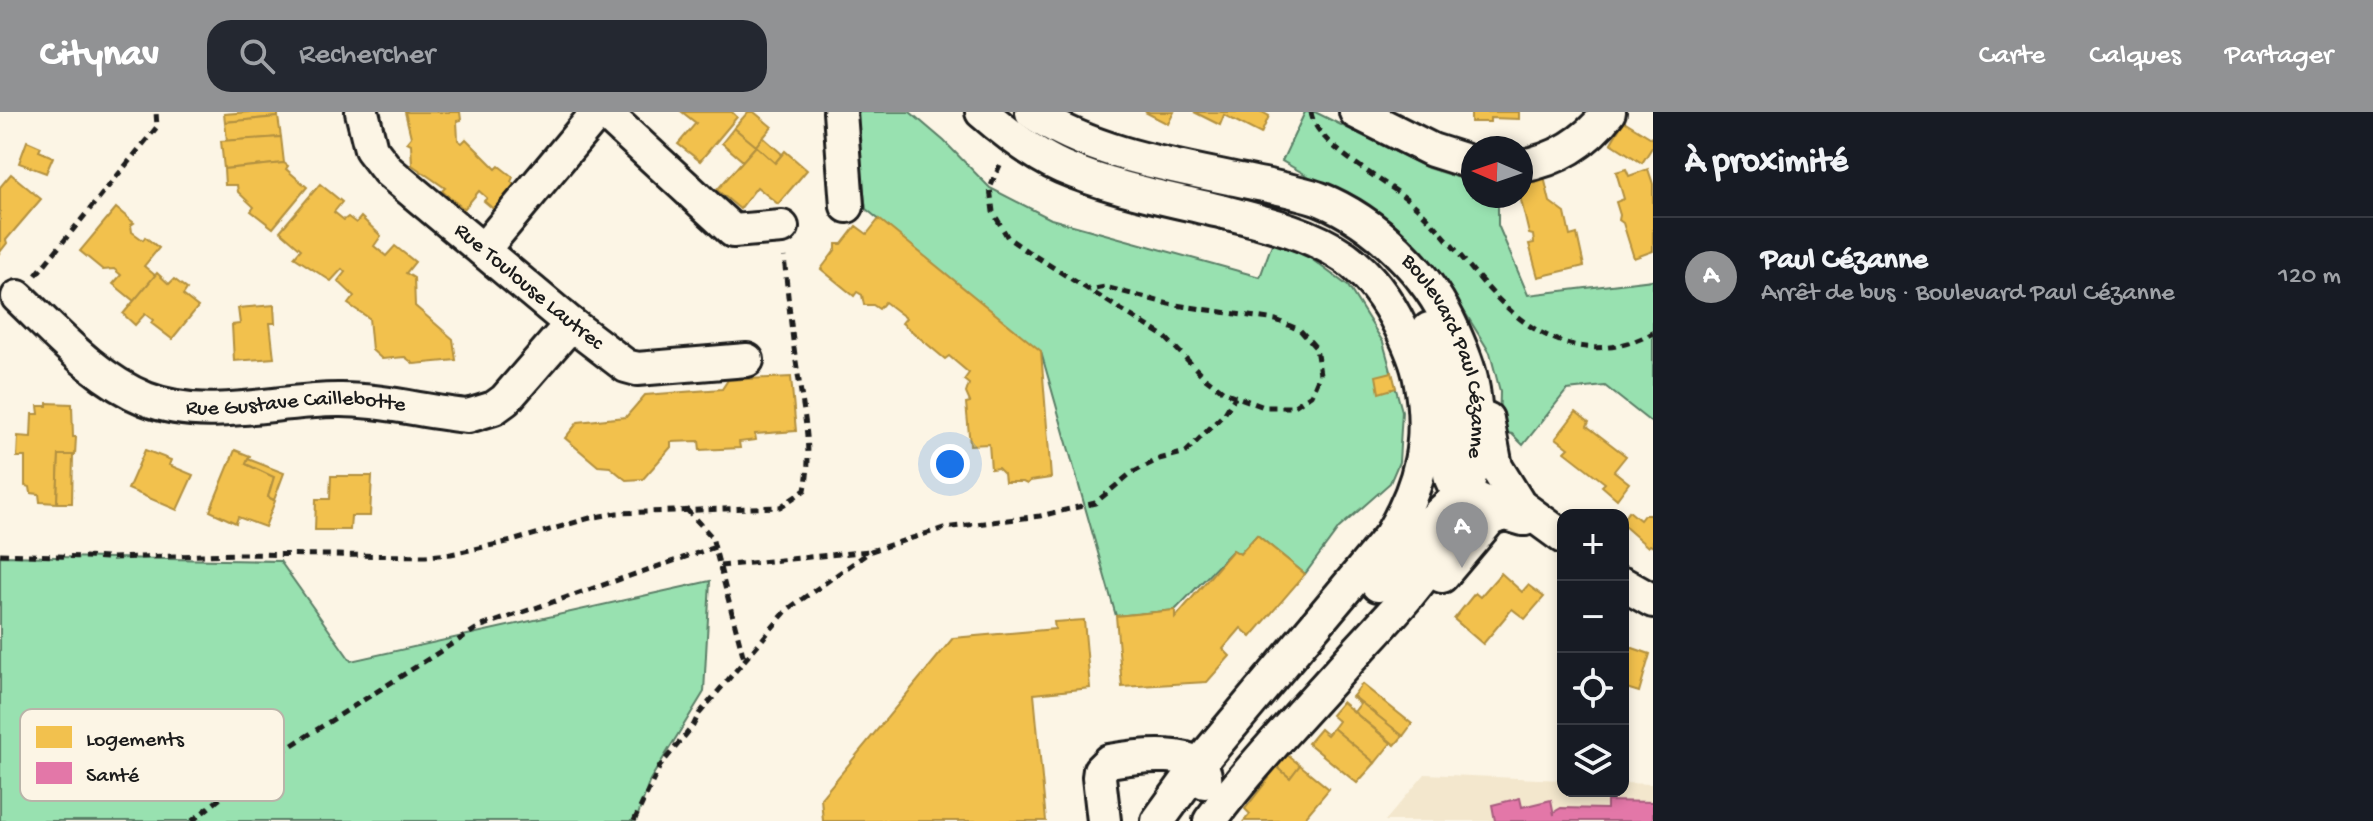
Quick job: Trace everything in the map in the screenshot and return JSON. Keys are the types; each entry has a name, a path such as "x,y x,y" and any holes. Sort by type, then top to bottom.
{"street":[{"name":"Rue Toulouse Lautrec","path":"362,112 368,140 379,162 571,324 630,368 747,360"},
{"path":"483,250 601,112 733,231 782,227"},
{"path":"840,112 847,206"},
{"name":"Boulevard Paul Cézanne","path":"982,112 1060,166 1087,176 1268,223 1328,246 1348,259 1370,280 1391,308 1418,366 1424,407 1424,441 1414,492 1402,516 1390,536 1200,763 1158,821"},
{"name":"Boulevard Paul Cézanne","path":"1032,112 1098,146 1299,192 1343,210 1388,243 1426,285 1445,313 1464,356 1474,396 1472,463 1498,504 1443,548 1403,601 1210,821"},
{"path":"1356,112 1432,150 1461,159"},
{"path":"1533,162 1576,145 1591,134 1609,112"},
{"path":"1268,223 1323,227 1341,234 1375,256 1404,286 1416,302 1443,363 1451,403 1453,484 1557,534"},
{"name":"Rue Gustave Caillebotte","path":"18,297 87,362 118,384 146,399 200,409 338,399 468,416 480,414 505,400 571,324"},
{"path":"1464,356 1475,371 1481,390 1496,467 1498,504"},
{"path":"1269,682 1335,637 1432,520 1498,504"},
{"path":"1629,587 1653,601"},
{"path":"1104,821 1099,777 1100,770 1109,761 1183,756 1200,763 1206,775 1205,786 1184,821"}],"path":[{"path":"18,297 157,127 156,112"},
{"path":"1311,112 1316,128 1359,167 1414,204 1519,317 1546,335 1572,345 1601,348 1629,345 1653,333"},
{"path":"1007,132 1000,166 990,188 993,212 1008,238 1089,290 1164,336 1204,377 1235,397 1264,407 1293,407 1311,395 1320,374 1316,348 1300,330 1276,320 1169,304 1105,287 1089,290"},
{"path":"0,554 109,558 237,554 426,556 512,541 617,513 780,507 805,490 810,465 782,227"},
{"path":"720,566 871,551 944,528 1040,516 1095,503 1130,474 1159,459 1186,452 1225,413 1235,397"},
{"path":"686,509 712,537 744,660"},
{"path":"284,750 479,627 715,547"},
{"path":"634,821 660,766 788,609 871,551"},
{"path":"192,821 217,801"}],"shaded area":[{"path":"1425,774 1557,780 1557,797 1629,797 1629,783 1653,784 1653,821 1385,821"}],"green space":[{"path":"853,112 910,112 990,188 1051,219 1260,277 1273,241 1303,253 1348,286 1383,342 1402,411 1399,462 1390,483 1339,528 1305,574 1257,535 1240,554 1233,550 1175,610 1116,616 1041,352 866,209"},
{"path":"1305,112 1315,112 1428,168 1461,178 1461,208 1498,208 1498,225 1528,295 1653,280 1653,424 1605,386 1567,390 1523,445 1512,434 1499,431 1500,391 1490,353 1432,268 1329,188 1282,161"},
{"path":"0,556 280,561 351,661 710,581 704,692 650,780 636,821 0,821"}],"building: Logements":[{"path":"278,112 278,117 225,122 224,114"},
{"path":"405,112 460,112 458,140 462,143 466,139 496,169 499,166 513,177 511,182 519,188 498,213 484,201 487,198 479,191 464,209 442,191 445,188 412,165 411,144 407,142 411,137"},
{"path":"682,112 732,112 737,117 700,161 678,144 696,123"},
{"path":"748,112 754,112 772,127 756,146 734,128"},
{"path":"1145,112 1174,112 1168,124"},
{"path":"1194,112 1262,112 1269,116 1261,134 1224,115 1220,125"},
{"path":"1471,112 1519,112 1519,119 1490,118 1490,122 1471,122"},
{"path":"278,117 281,137 227,141 225,122"},
{"path":"1624,121 1653,139 1653,146 1642,163 1611,143"},
{"path":"734,128 756,146 743,161 722,143"},
{"path":"281,137 284,163 224,169 221,141"},
{"path":"763,137 782,154 775,163 756,146"},
{"path":"27,141 53,157 46,173 19,163"},
{"path":"756,146 775,163 785,151 807,170 778,204 757,187 740,209 717,190"},
{"path":"284,163 288,166 286,169 307,187 273,228 251,211 254,207 238,192 237,185 225,185 224,169"},
{"path":"1626,169 1629,176 1648,169 1653,184 1653,251 1634,258 1623,223 1619,220 1616,202 1624,199 1616,172"},
{"path":"11,174 41,199 6,240 0,252 0,187"},
{"path":"1544,177 1550,202 1565,213 1570,236 1577,234 1584,266 1538,277 1529,244 1534,243 1533,235 1529,234 1523,208 1533,208 1533,179"},
{"path":"320,184 342,202 334,212 344,220 348,217 356,223 361,217 381,236 374,246 386,256 395,246 415,262 406,273 414,278 415,306 453,339 456,360 414,364 405,357 382,359 372,350 369,318 348,304 354,296 338,281 345,272 342,269 331,281 294,257 301,249 280,231"},
{"path":"116,208 134,223 131,225 132,232 159,248 144,266 156,276 134,301 113,284 121,275 114,269 103,270 80,251"},
{"path":"879,219 1041,351 1051,478 1027,484 1005,482 1004,474 998,468 991,469 989,444 970,445 966,403 970,402 966,393 969,384 964,380 969,373 949,356 945,359 902,323 906,318 885,302 879,309 864,305 862,295 857,292 854,296 821,269 836,249 836,244 842,244 856,226 867,234"},
{"path":"157,273 169,284 174,279 187,289 183,295 198,307 172,339 151,323 153,320 145,314 135,325 123,314"},
{"path":"274,305 275,323 270,323 274,358 234,361 232,325 240,324 238,308"},
{"path":"1392,372 1396,388 1379,393 1376,376"},
{"path":"791,377 796,431 755,434 756,440 739,442 740,448 700,450 699,441 671,442 671,447 643,479 626,480 610,467 598,466 565,438 578,422 626,417 645,395 722,389 728,380"},
{"path":"47,403 72,404 73,437 76,437 75,455 59,455 57,503 40,502 39,494 31,493 30,487 25,486 25,457 17,457 18,436 31,437 32,414 39,414 38,406 47,406"},
{"path":"1576,412 1589,422 1587,426 1626,456 1614,471 1629,483 1617,499 1602,486 1605,483 1565,452 1569,448 1556,438"},
{"path":"145,450 171,460 169,465 193,475 177,510 128,489"},
{"path":"235,450 250,456 246,464 274,477 268,497 275,501 265,527 238,517 236,523 210,511"},
{"path":"59,455 73,455 72,503 57,503"},
{"path":"248,459 284,473 274,500 268,497 274,477 246,464"},
{"path":"331,476 372,476 370,516 351,516 350,530 315,530 316,499 330,499"},
{"path":"1629,511 1640,520 1644,515 1653,515 1653,547 1648,547 1629,530"},
{"path":"1257,535 1305,574 1251,637 1241,628 1223,649 1230,656 1207,682 1122,687 1116,616 1175,610 1175,618 1233,550 1240,554"},
{"path":"1501,573 1522,592 1528,585 1544,597 1525,619 1512,609 1483,644 1454,619 1475,593 1480,597"},
{"path":"1084,620 1090,688 1034,694 1046,821 823,821 821,798 953,638 1055,629 1054,622"},
{"path":"1629,647 1650,654 1639,692 1629,689"},
{"path":"1362,684 1412,724 1403,736 1353,696"},
{"path":"1353,696 1403,736 1395,745 1354,712 1360,704"},
{"path":"1342,702 1391,743 1375,763 1333,728 1338,721 1331,715"},
{"path":"1333,728 1375,763 1357,783 1308,743 1320,729 1327,735"},
{"path":"1286,754 1300,765 1290,778 1276,766"},
{"path":"1300,765 1329,789 1302,821 1244,821 1250,814 1245,809 1276,766 1290,778"}],"building: Santé":[{"path":"1520,798 1522,807 1551,800 1554,815 1561,808 1607,809 1607,801 1653,802 1653,821 1495,821 1492,805"}],"place":[{"name":"Paul Cézanne","path":"1462,568"}]}
